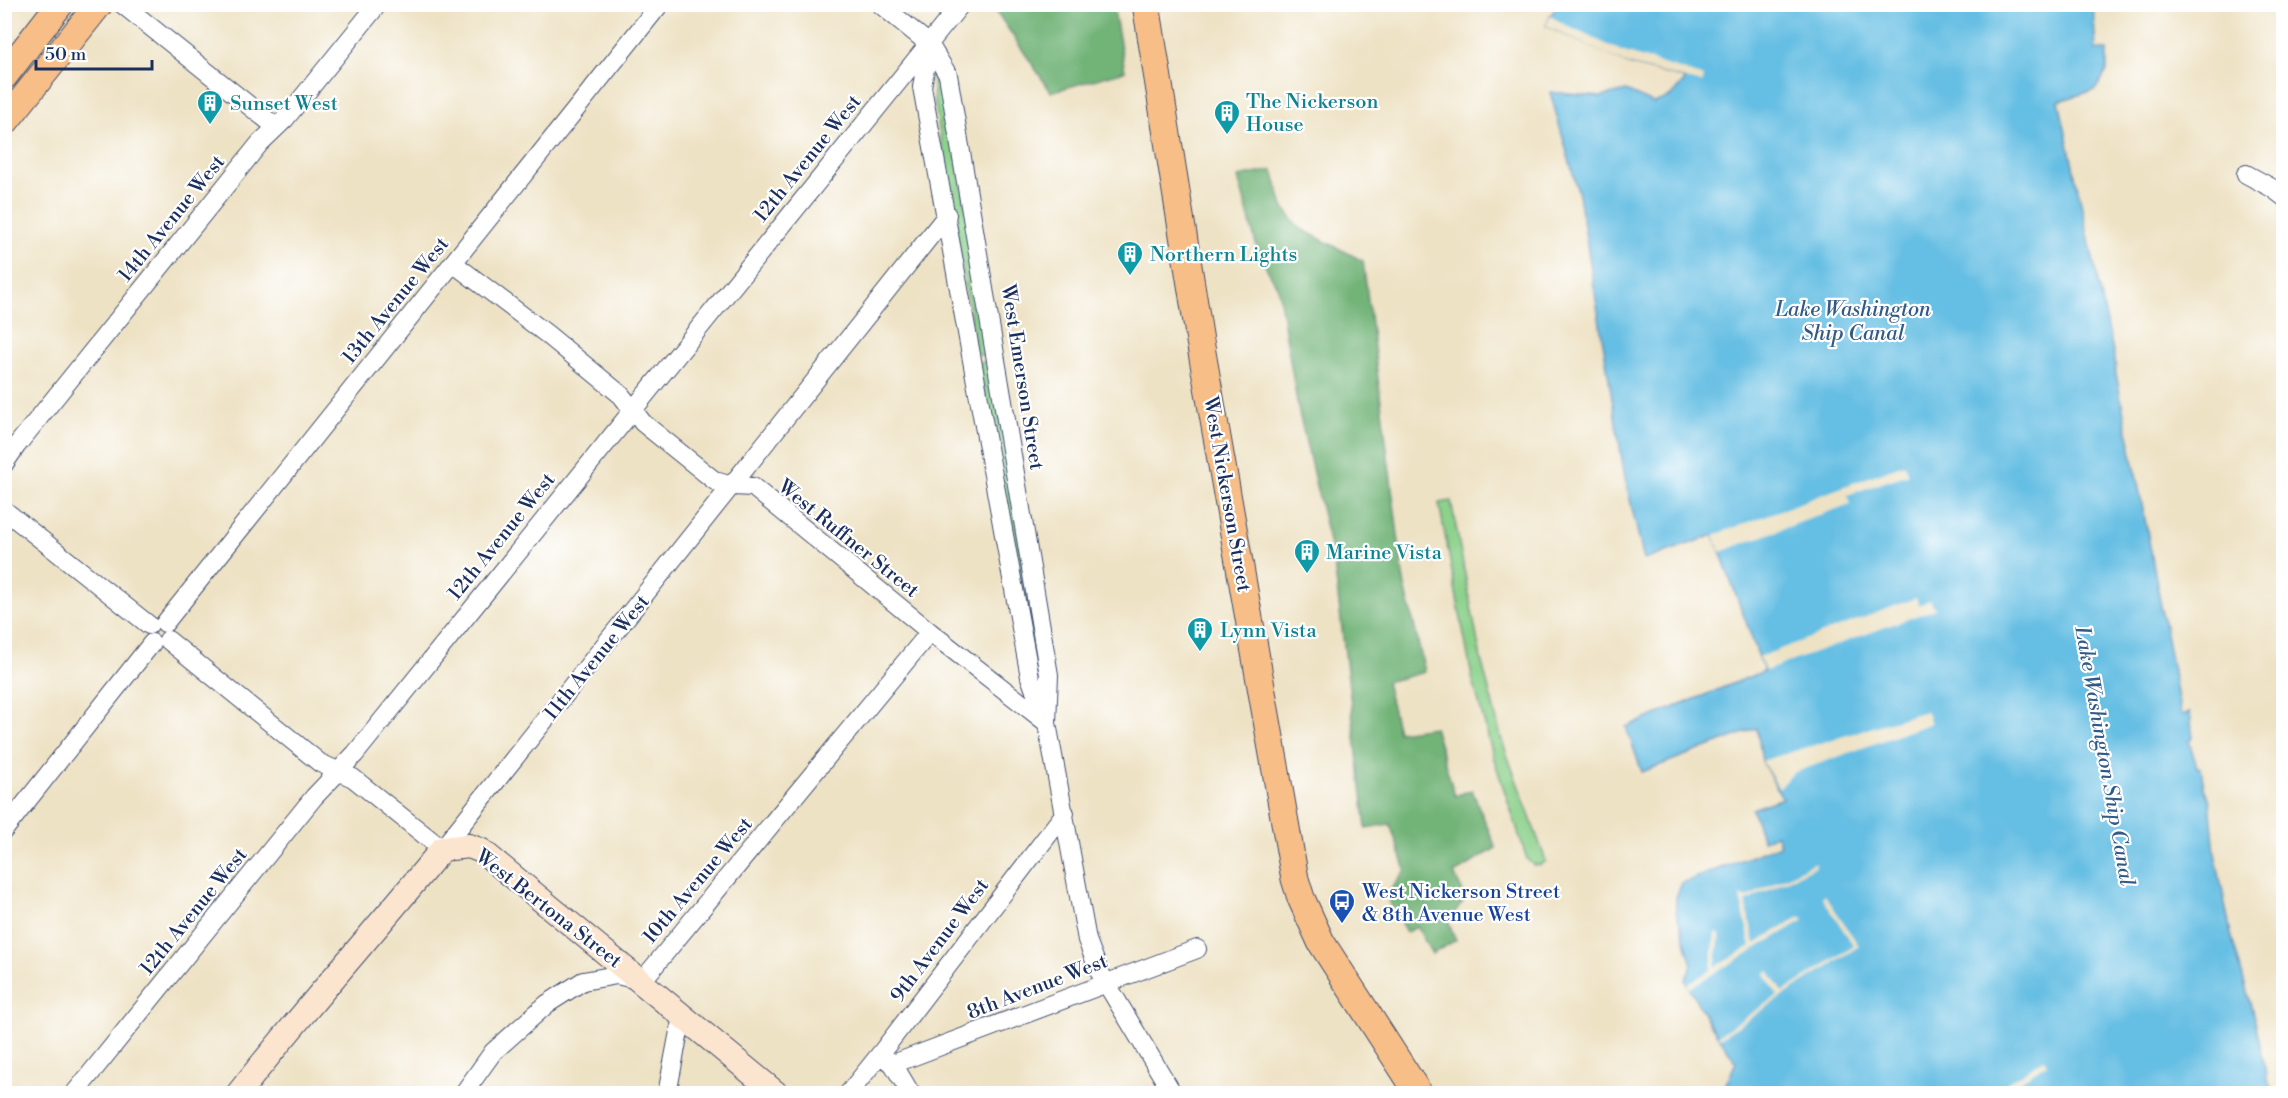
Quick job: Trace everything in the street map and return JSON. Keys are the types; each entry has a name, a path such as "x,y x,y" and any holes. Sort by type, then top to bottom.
{"main road":[{"path":"4,76 60,4"},
{"path":"4,123 99,4"},
{"name":"West Nickerson Street","path":"1146,4 1198,331 1295,879 1321,942 1419,1094"}],"street":[{"path":"122,4 276,127"},
{"name":"14th Avenue West","path":"4,464 260,143 276,127 378,4"},
{"name":"13th Avenue West","path":"4,830 660,4"},
{"name":"West Emerson Street","path":"880,4 929,44 948,75 1049,675 1047,723"},
{"name":"12th Avenue West","path":"74,1094 314,798 355,754 960,4"},
{"name":"West Emerson Street","path":"929,44 922,87 1030,677 1047,723 1087,940 1099,971 1173,1094"},
{"path":"2246,174 2272,188 2283,197"},
{"name":"11th Avenue West","path":"238,1094 288,1030 380,925 442,849 947,215"},
{"name":"West Ruffner Street","path":"453,263 548,335 621,395 643,423 715,481 732,486 753,488 930,632 1047,723"},
{"path":"4,510 320,763 353,778 442,849"},
{"name":"10th Avenue West","path":"642,981 930,632"},
{"name":"9th Avenue West","path":"848,1094 887,1059 1065,813"},
{"name":"West Bertona Street","path":"442,849 469,846 482,851 777,1094"},
{"name":"8th Avenue West","path":"887,1059 1107,984 1197,949"},
{"path":"464,1094 493,1052 556,998 583,981 617,975 642,981"},
{"path":"667,1094 682,1016"},
{"path":"887,1059 911,1094"}],"green space":[{"path":"996,5 1113,5 1125,71 1051,92 994,8"},
{"path":"932,70 937,76 956,151 991,354 977,355 934,99"},
{"path":"1273,170 1283,207 1299,228 1363,261 1404,582 1425,672 1386,682 1398,732 1434,727 1455,796 1472,790 1496,848 1454,874 1466,898 1448,922 1456,940 1432,954 1417,927 1406,932 1386,896 1406,870 1390,824 1366,828 1334,563 1298,408 1278,288 1259,255 1238,177"},
{"path":"990,360 1041,661 1040,679 1010,537 979,363"},
{"path":"1451,501 1481,659 1502,741 1546,861 1540,865 1533,865 1527,859 1494,759 1472,677 1439,503"}],"water":[{"name":"Lake Washington Ship Canal","path":"1556,4 2093,5 2096,50 2107,50 2107,71 2095,90 2059,101 2116,365 2181,715 2190,713 2193,738 2189,741 2197,767 2201,768 2204,788 2210,801 2215,853 2231,934 2256,1025 2267,1079 2274,1093 1729,1093 1725,1086 1736,1062 1706,1018 1685,980 1692,965 1676,911 1676,897 1682,883 1780,845 1777,835 1763,840 1752,809 1782,798 1762,761 1757,728 1642,772 1626,727 1764,671 1714,535 1644,560 1625,478 1579,195 1550,92 1601,97 1626,91 1653,103 1670,97 1686,79 1631,65 1546,26"}],"pier":[{"path":"1550,16 1621,51 1704,77 1702,83 1631,65 1605,54 1546,26"},
{"path":"1904,464 1908,474 1847,495 1850,504 1720,552 1714,535"},
{"path":"1916,598 1919,605 1930,600 1935,609 1765,671 1759,657"},
{"path":"1926,711 1931,723 1793,773 1779,789 1762,761"},
{"path":"1815,862 1816,866 1745,902 1755,944 1801,916 1804,920 1689,988 1687,984 1711,970 1715,933 1720,934 1715,967 1751,946 1740,897 1746,898"},
{"path":"1825,895 1859,946 1720,1038 1718,1035 1778,996 1765,974 1769,971 1783,992 1854,946 1822,897"},
{"path":"2044,1059 2047,1064 2001,1093 1991,1093"}],"place":[{"name":"Sunset West","path":"210,126"},
{"name":"The Nickerson House","path":"1227,136"},
{"name":"Northern Lights","path":"1130,277"},
{"name":"Marine Vista","path":"1307,575"},
{"name":"Lynn Vista","path":"1200,653"},
{"name":"West Nickerson Street & 8th Avenue West","path":"1342,925"}]}
